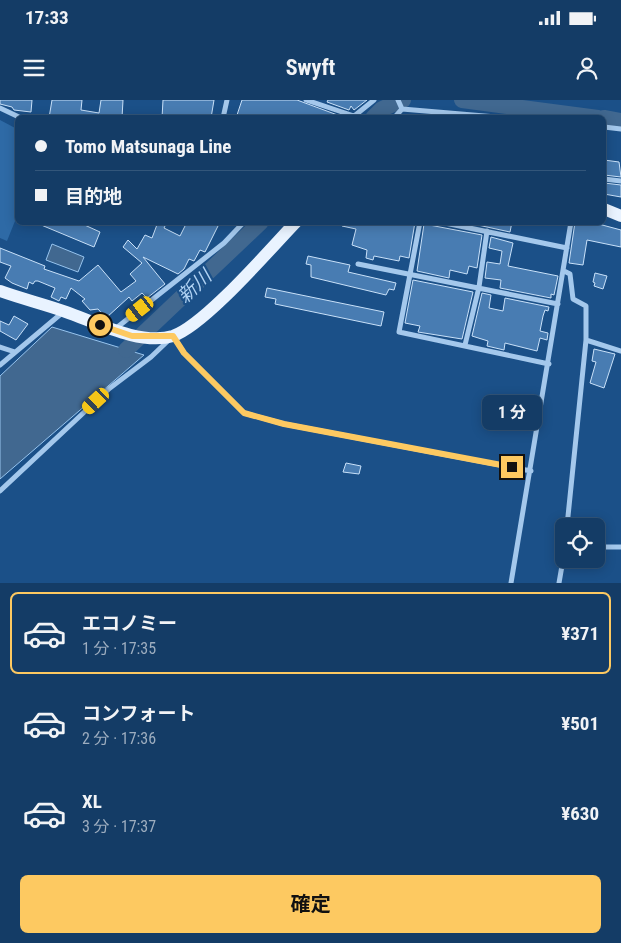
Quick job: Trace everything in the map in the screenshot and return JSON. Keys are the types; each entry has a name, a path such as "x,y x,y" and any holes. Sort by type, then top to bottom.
{"main road":[{"path":"606,210 621,216"},
{"path":"0,291 64,311 114,331 132,336 169,336 207,313 293,225"}],"street":[{"path":"224,115 227,100"},
{"path":"306,100 347,115"},
{"path":"355,115 374,100"},
{"path":"398,100 402,109"},
{"path":"0,108 15,115"},
{"path":"397,115 402,109"},
{"path":"402,109 473,115"},
{"path":"606,127 621,129"},
{"path":"606,178 621,181"},
{"path":"114,331 224,243 241,225"},
{"path":"419,225 398,332 549,364"},
{"path":"456,225 566,248"},
{"path":"511,583 549,364 570,225"},
{"path":"465,345 479,287 487,231"},
{"path":"358,264 411,273 558,304"},
{"path":"564,271 570,274 573,299 586,306 586,340 568,518"},
{"path":"0,365 64,311"},
{"path":"0,491 110,388 151,357 169,336 244,413 284,424 531,471"},
{"path":"586,340 621,351"},
{"path":"0,347 15,352"},
{"path":"605,547 621,547"},
{"path":"559,583 562,568"}],"shaded area":[{"path":"0,120 15,128 15,221 7,241 0,238"},
{"path":"52,244 84,257 78,272 46,260"},
{"path":"52,327 144,355 0,479 0,376"}],"building":[{"path":"0,100 32,100 31,112 14,110 12,107 0,104"},
{"path":"52,100 82,100 81,110 99,113 101,100 123,100 122,115 50,115"},
{"path":"163,100 214,100 212,115 162,115"},
{"path":"242,100 297,100 338,115 237,115"},
{"path":"328,100 367,100 354,110 351,106 349,110 327,102"},
{"path":"606,160 619,162 621,177 606,175"},
{"path":"606,183 621,185 621,197 606,194"},
{"path":"41,225 85,225 100,232 94,247"},
{"path":"157,225 166,225 164,228 180,236 186,225 218,225 205,252 200,250 194,261 189,259 184,269 178,274 143,257 165,284 147,298 142,293 132,301 129,297 106,318 98,309 90,310 82,301 85,299 71,288 66,299 61,297 59,301 51,297 55,288 38,281 35,281 33,284 29,282 27,289 12,283 5,278 11,266 0,262 0,248 45,266 44,269 79,281 98,265 121,292 136,281 130,274 142,263 123,247 128,240 137,249 145,235 152,238"},
{"path":"414,225 409,258 400,256 399,261 374,256 373,260 366,258 367,250 352,245 356,229 342,226"},
{"path":"424,225 482,235 477,268 469,266 467,274 450,270 449,278 417,271"},
{"path":"478,225 511,225 510,232"},
{"path":"575,225 602,225 621,230 621,247 587,240 583,265 569,263"},
{"path":"491,237 513,243 508,266 558,276 554,295 551,294 551,298 500,288 501,280 485,278 487,262 500,264 502,251 489,248"},
{"path":"308,256 350,265 348,272 396,283 394,290 389,289 386,295 311,277 311,265 306,264"},
{"path":"595,273 607,276 603,289 594,286"},
{"path":"413,280 473,292 462,339 418,332 420,326 405,323"},
{"path":"267,288 384,312 381,326 275,304 276,299 265,297"},
{"path":"482,293 491,295 489,308 503,311 505,298 549,307 548,311 545,310 540,331 548,333 547,340 540,338 537,351 505,343 504,350 487,346 488,341 472,336"},
{"path":"14,316 28,324 16,340 0,331 0,321 9,325"},
{"path":"594,349 615,354 604,388 590,383 596,362 592,361"},
{"path":"346,463 361,466 359,474 343,472"}],"waterway":[{"name":"新川","path":"376,115 382,109 403,100"},
{"name":"新川","path":"462,100 575,115"},
{"name":"新川","path":"606,118 621,121"},
{"name":"新川","path":"126,350 258,225"}],"route":[{"path":"100,325 132,336 173,336 184,353 244,413 284,424 512,467"}]}
